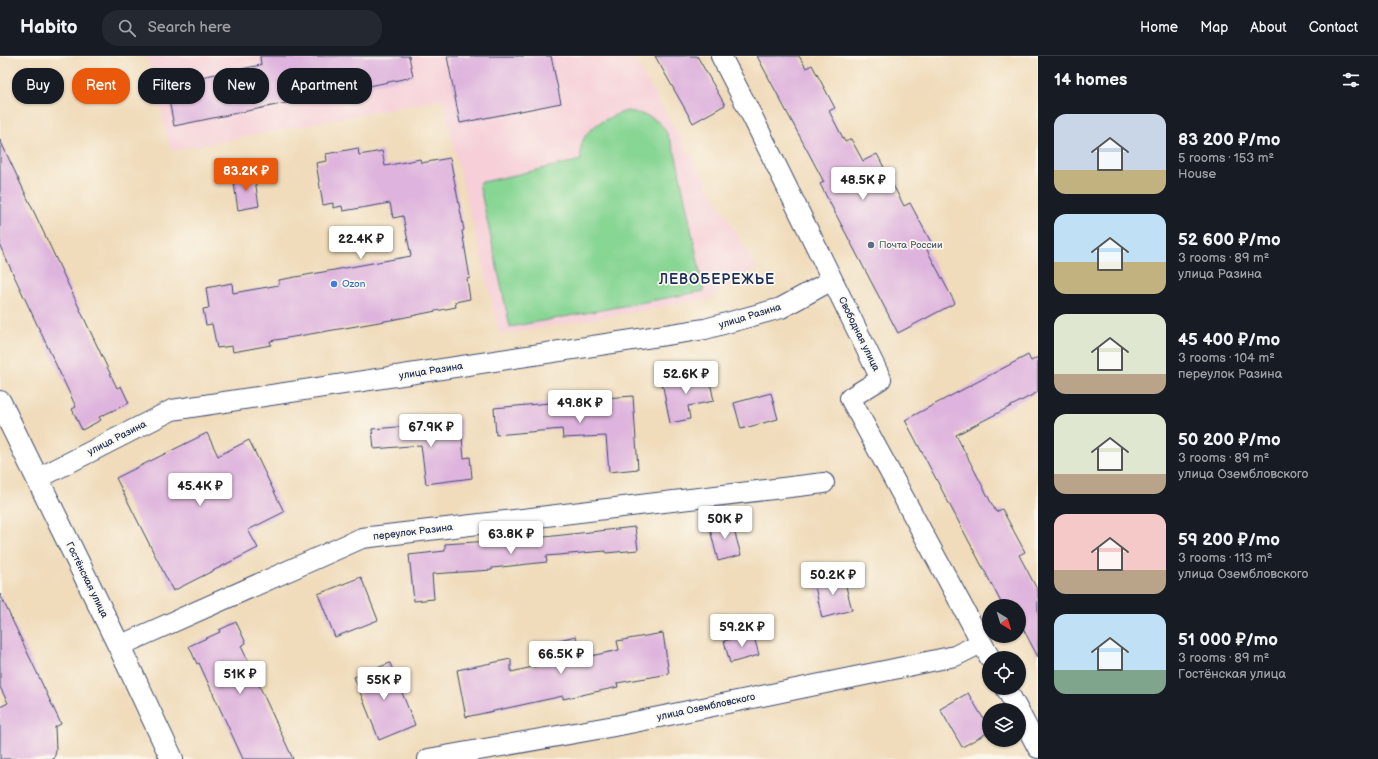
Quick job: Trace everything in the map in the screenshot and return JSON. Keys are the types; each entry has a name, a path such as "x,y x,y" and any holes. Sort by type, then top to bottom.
{"street":[{"name":"Свободная улица","path":"721,56 881,379 850,398 986,650"},
{"name":"улица Разина","path":"37,479 172,410 706,329 781,308 832,280"},
{"name":"Гостёнская улица","path":"0,402 119,646 172,759"},
{"name":"переулок Разина","path":"119,646 362,538 824,483"},
{"name":"улица Озембловского","path":"428,759 620,725 986,650"},
{"path":"1026,726 1038,748"}],"shaded area":[{"path":"147,56 632,56 757,269 709,299 500,335 442,99 171,151 159,104 205,104 205,68 150,68"}],"green space":[{"path":"627,111 639,113 655,119 668,136 676,156 704,291 510,327 479,183 581,160 581,147 583,140 592,128 606,119"}],"building":[{"path":"260,56 409,56 413,77 372,85 372,68 277,68 277,104 281,104 174,126 170,104 205,104 205,76 213,75 213,104 269,104 269,68 246,68 261,65"},
{"path":"447,56 551,56 561,103 460,123"},
{"path":"655,56 697,56 725,105 693,123"},
{"path":"757,56 799,56 806,68 812,65 835,108 829,111 845,142 851,139 863,161 877,154 904,206 910,203 933,246 927,250 955,303 898,333 820,184 824,182"},
{"path":"0,140 117,388 121,386 129,403 99,417 101,420 82,430 72,409 76,407 0,246"},
{"path":"358,148 359,155 382,151 385,166 420,159 421,163 450,158 464,230 462,231 470,278 467,279 470,299 455,302 456,307 270,341 271,345 233,352 232,346 217,348 212,324 206,325 203,309 209,308 206,288 232,283 233,293 279,285 279,280 411,256 403,216 393,218 390,203 343,211 342,206 333,208 333,203 323,205 316,163 327,161 326,154"},
{"path":"254,173 259,206 238,210 233,177"},
{"path":"1028,355 1031,361 1038,357 1038,392 956,435 996,512 1002,509 1025,552 1019,555 1038,591 1038,657 1026,634 1026,599 999,599 905,420"},
{"path":"708,372 714,401 688,406 690,419 670,423 662,382"},
{"path":"771,393 778,419 741,429 734,403"},
{"path":"633,396 638,469 609,472 606,436 563,438 562,429 496,435 494,408 561,401"},
{"path":"460,418 464,458 470,457 472,478 426,484 421,445 374,449 372,429 423,425 422,421"},
{"path":"207,433 218,456 249,440 284,512 248,530 258,548 173,591 116,478"},
{"path":"731,519 741,555 718,561 709,525"},
{"path":"635,527 638,550 546,556 547,562 492,568 492,570 432,574 434,599 414,601 409,555 445,551 445,544 490,541 490,543"},
{"path":"843,575 852,610 822,618 814,582"},
{"path":"361,577 378,620 335,637 318,594"},
{"path":"0,594 61,724 55,727 56,751 54,759 0,759 0,707 8,703 0,687"},
{"path":"236,622 246,643 241,646 293,759 243,759 199,663 197,664 189,646 220,632 219,630"},
{"path":"663,633 669,674 617,683 618,687 563,699 563,696 466,717 457,670 511,659 511,672 555,662 551,642 576,636 581,658 619,650 617,641"},
{"path":"753,633 759,655 730,663 724,641"},
{"path":"390,663 415,725 379,740 354,677"},
{"path":"968,693 982,716 982,736 962,747 940,709"}],"place":[{"name":"Почта России","path":"871,245"},
{"name":"Ozon","path":"334,284"}],"district":[{"name":"ЛЕВОБЕРЕЖЬЕ","path":"717,279"}]}
